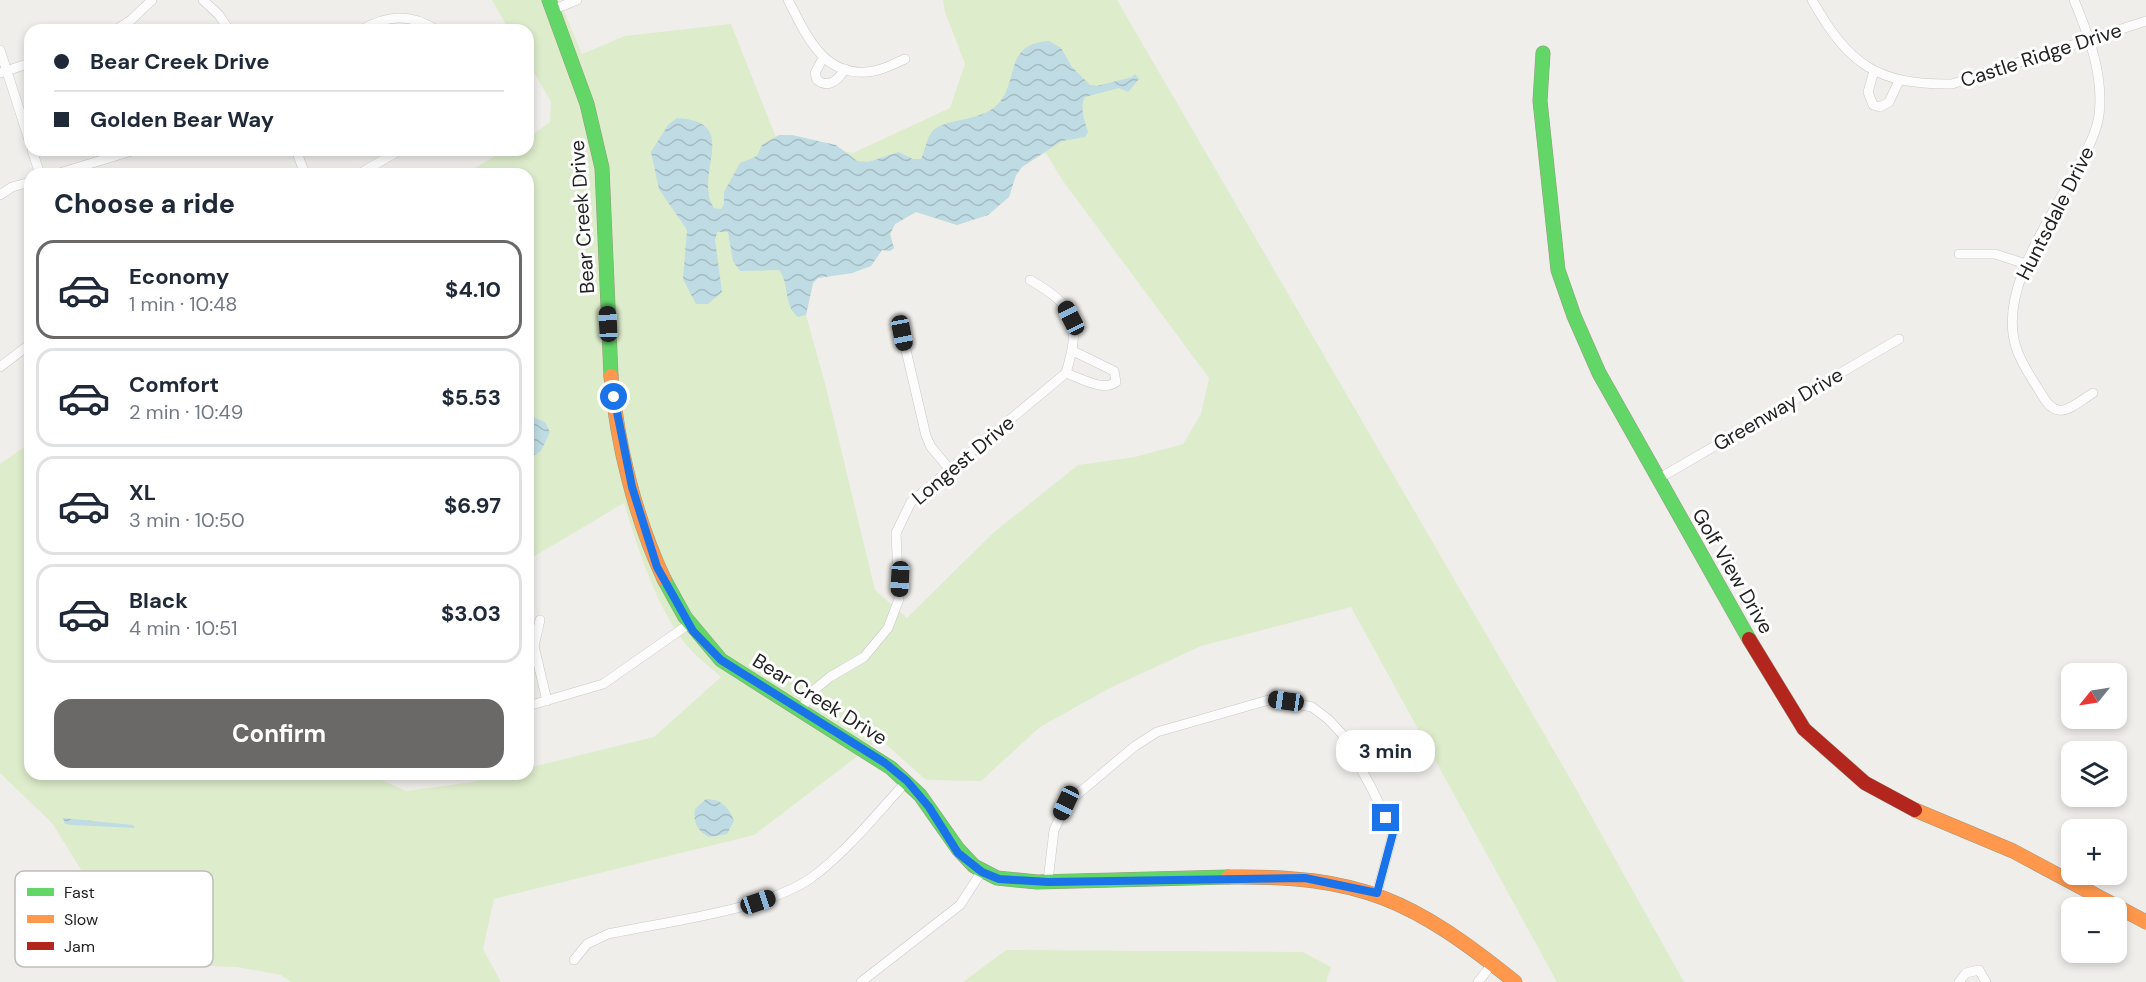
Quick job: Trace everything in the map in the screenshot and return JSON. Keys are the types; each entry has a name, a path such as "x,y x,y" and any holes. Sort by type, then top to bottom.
{"street":[{"path":"125,24 152,0"},
{"path":"203,0 225,24"},
{"path":"550,5 577,0"},
{"path":"788,0 813,47 823,58 845,69 875,71 905,59"},
{"name":"Castle Ridge Drive","path":"1812,0 1842,46 1874,71 1899,81 1952,84 2146,21"},
{"name":"Huntsdale Drive","path":"2074,0 2089,40 2100,94 2099,117 2092,140 2026,264 2013,300 2011,327 2021,358 2047,405 2057,411 2063,411 2093,393"},
{"name":"Bear Creek Drive","path":"550,5 593,119 602,169 611,380 619,430 657,567 689,624 721,660 885,763 907,781 929,807 958,853 982,872 999,879 1048,882 1305,878 1377,893 1438,923 1515,982"},
{"path":"371,24 399,17 427,24"},
{"path":"0,50 3,72 24,127"},
{"name":"Golf View Drive","path":"1543,53 1540,101 1558,270 1599,373 1778,690 1804,729 1827,752 1865,783 1911,809 2013,851 2146,922"},
{"path":"823,58 815,73 816,80 822,84 834,81 845,69"},
{"path":"3,72 24,65"},
{"path":"1874,71 1868,92 1873,105 1880,107 1890,102 1899,81"},
{"path":"76,168 115,156"},
{"path":"369,168 390,156"},
{"path":"0,195 12,187 24,184"},
{"path":"1959,254 1995,254 2026,264"},
{"path":"1030,280 1056,295 1065,306 1075,343 1072,351 1066,373 1100,385 1112,386 1116,382 1114,371 1072,351"},
{"path":"902,333 926,436 931,447 951,471"},
{"name":"Greenway Drive","path":"1658,479 1899,339"},
{"path":"0,367 24,349"},
{"name":"Longest Drive","path":"800,711 814,690 830,677 864,657 888,628 899,599 897,533 911,502 1066,373"},
{"path":"540,620 534,646 547,701"},
{"path":"534,704 603,684 689,624"},
{"path":"1048,882 1054,830 1066,803 1135,746 1157,732 1272,699 1312,707 1328,719 1342,734 1372,789 1393,833 1377,893"},
{"path":"574,960 587,944 609,934 758,902 783,893 810,879 830,862 907,781"},
{"path":"861,982 960,905 982,872"},
{"path":"1478,982 1492,964"},
{"path":"1959,982 1966,973 1979,970 1986,982"}],"green space":[{"path":"492,0 559,0 582,54 625,36 731,24 777,140 853,153 950,108 965,64 945,12 943,0 1117,0 1571,780 1684,982 1557,982 1351,607 1201,646 1110,688 1040,727 981,781 926,780 880,739 754,835 494,899 483,949 501,982 291,982 281,975 237,967 213,966 213,871 82,871 52,823 0,773 0,464 24,447 24,780 381,780 406,791 480,780 534,780 534,767 654,737 721,677 688,647 664,610 642,558 624,503 534,556 534,168 474,168 496,156 534,156 534,134 550,122 551,102 534,72 534,24 506,24","holes":["1045,152 1063,181 1209,378 1201,414 1183,444 1135,457 1078,465 993,533 907,618 875,590 827,391 806,315 813,283 818,278 852,273 871,266 882,250 890,251 894,248 890,234 895,224 916,212 957,225 988,215 1009,197 1016,175 1022,167"]},
{"path":"1006,950 1303,952 1331,967 1326,982 963,982"}],"water":[{"path":"1049,41 1061,48 1072,67 1090,85 1097,86 1132,77 1135,74 1139,79 1128,92 1119,88 1085,97 1083,110 1088,132 1085,137 1062,141 1022,167 1016,175 1009,197 988,215 957,225 916,212 895,224 890,234 894,248 890,251 882,250 871,266 852,273 818,278 813,283 806,315 798,317 790,307 779,270 740,271 733,261 728,232 717,232 715,240 722,292 708,304 696,304 683,279 687,230 659,189 651,152 668,125 677,118 697,122 708,129 712,139 708,180 709,195 714,208 721,209 724,204 724,192 740,163 757,156 762,145 779,135 792,135 836,145 857,161 868,162 899,152 913,159 921,159 931,133 944,124 991,110 1005,95 1018,56 1035,44"},
{"path":"534,417 545,422 550,432 541,451 534,455"},
{"path":"706,799 721,803 730,812 734,821 727,834 709,837 697,826 695,809"},
{"path":"63,818 133,825 135,828 65,824"}],"traffic: fast":[{"path":"549,0 587,104 602,168 611,376"},
{"path":"1543,53 1540,101 1558,270 1574,316 1599,373 1749,639"},
{"path":"664,579 685,617 721,660 891,768 920,795 958,849 974,866 997,878 1037,882 1228,877"}],"traffic: slow":[{"path":"611,376 618,428 629,480 644,531 664,579"},
{"path":"1915,810 2013,851 2146,922"},
{"path":"1228,877 1315,881 1383,898 1414,912 1446,931 1515,982"}],"traffic: jam":[{"path":"1749,639 1804,729 1865,783 1915,810"}],"route":[{"path":"614,397 632,487 657,567 693,631 721,660 885,763 907,781 929,807 958,853 982,872 999,879 1048,882 1305,878 1377,893 1393,833 1386,818"}]}
